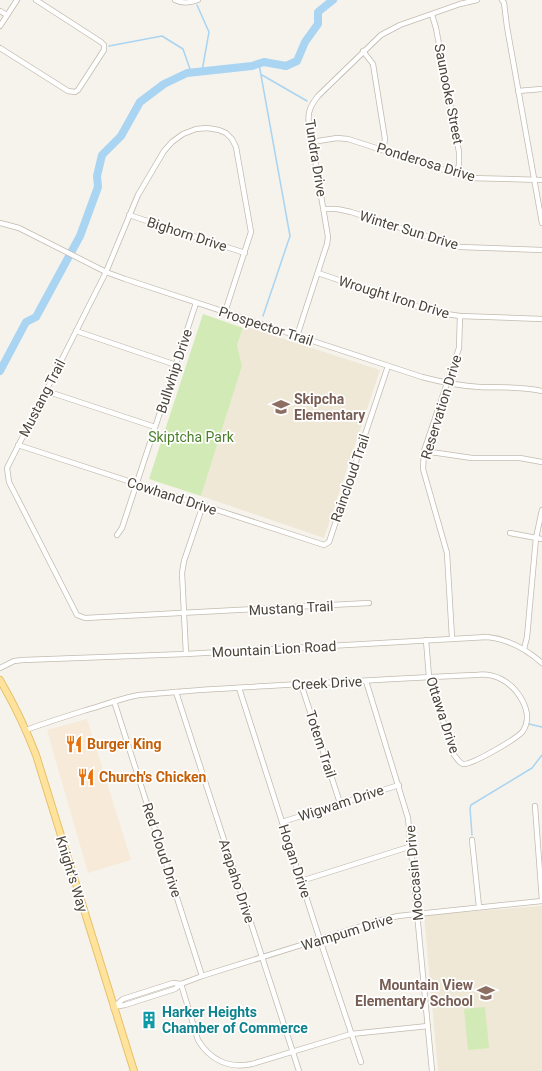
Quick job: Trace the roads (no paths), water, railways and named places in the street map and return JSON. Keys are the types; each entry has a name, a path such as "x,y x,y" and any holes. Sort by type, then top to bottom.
{"main road":[{"name":"Knight's Way","path":"0,680 26,730 36,755 134,1071"}],"street":[{"path":"0,26 17,0"},
{"path":"0,48 68,91 75,92 78,90 104,50 104,45 36,0"},
{"path":"175,0 182,3 189,3 198,0"},
{"name":"Tundra Drive","path":"297,336 318,273 328,237 308,117 312,104 318,96 381,35 400,25 460,4 477,0"},
{"path":"502,0 504,3 542,224"},
{"path":"0,11 7,15"},
{"name":"Saunooke Street","path":"432,15 436,28 459,152 459,165 456,174"},
{"path":"364,51 373,64 385,139 383,150"},
{"path":"518,91 542,89"},
{"name":"Mustang Trail","path":"225,312 251,232 236,147 232,139 226,133 219,130 207,128 196,129 184,134 172,142 164,151 138,195 106,272 7,468 9,482 77,615 85,618 369,603"},
{"name":"Ponderosa Drive","path":"312,142 337,138 348,139 469,178 542,180"},
{"name":"Winter Sun Drive","path":"324,209 337,208 460,247 542,250"},
{"name":"Bighorn Drive","path":"129,216 245,253"},
{"path":"0,228 2,223"},
{"name":"Prospector Trail","path":"2,223 19,228 106,272 422,377 447,383 479,387 526,388 542,391"},
{"name":"Wrought Iron Drive","path":"318,273 434,312 460,316 542,319"},
{"name":"Bullwhip Drive","path":"117,535 122,528 196,303"},
{"name":"Reservation Drive","path":"452,638 447,553 423,469 424,451 459,348 460,316"},
{"path":"76,331 176,365"},
{"name":"Raincloud Trail","path":"327,544 329,542 388,366"},
{"path":"46,391 155,427"},
{"name":"Cowhand Drive","path":"18,445 324,545 327,544"},
{"path":"424,451 472,458 515,457 542,462"},
{"path":"186,654 182,573 203,505"},
{"path":"524,649 527,637 536,538 542,510"},
{"path":"510,533 542,539"},
{"name":"Mountain Lion Road","path":"0,668 14,661 23,660 186,654 452,638 495,638 524,649 542,663"},
{"name":"Ottawa Drive","path":"426,640 429,677 454,755 458,761 463,764"},
{"name":"Creek Drive","path":"26,730 136,695 481,674 500,678 515,690 522,699 526,708 526,723 523,730 518,736 484,756 470,763 463,764"},
{"name":"Moccasin Drive","path":"366,681 408,818 412,846 432,1071"},
{"name":"Totem Trail","path":"301,684 340,803"},
{"name":"Hogan Drive","path":"239,688 361,1062"},
{"name":"Arapaho Drive","path":"176,692 299,1071"},
{"name":"Red Cloud Drive","path":"114,701 202,976"},
{"name":"Wigwam Drive","path":"282,822 399,785"},
{"path":"535,806 542,901"},
{"path":"472,840 479,907"},
{"path":"301,881 412,846"},
{"name":"Wampum Drive","path":"113,1007 174,989 180,984 202,976 262,959 378,921 417,914 542,901"},
{"name":"Wampum Drive","path":"113,1007 123,999 173,983 180,984"},
{"path":"180,984 198,1040 203,1048 216,1059 233,1065 243,1066 252,1064 351,1034 428,1026"},
{"path":"143,993 145,998"},
{"path":"233,1065 234,1071"}],"waterway":[{"path":"0,371 26,322 36,317 80,236 98,187 97,176 102,155 121,136 140,102 164,84 187,73 252,66 264,62 286,66 297,61 305,42 318,24 318,12 333,0"},
{"path":"197,5 209,32 202,71"},
{"path":"109,46 162,36 183,49 191,72"},
{"path":"259,64 290,236 263,316"},
{"path":"262,75 307,101"},
{"path":"529,724 542,727"},
{"path":"472,835 471,805 532,768 542,755"}],"place":[{"name":"Skipcha Elementary","path":"281,407"},
{"name":"Burger King","path":"74,744"},
{"name":"Church's Chicken","path":"86,777"},
{"name":"Mountain View Elementary School","path":"486,993"},
{"name":"Harker Heights Chamber of Commerce","path":"149,1020"}],"park label":[{"name":"Skiptcha Park","path":"191,437"}]}
